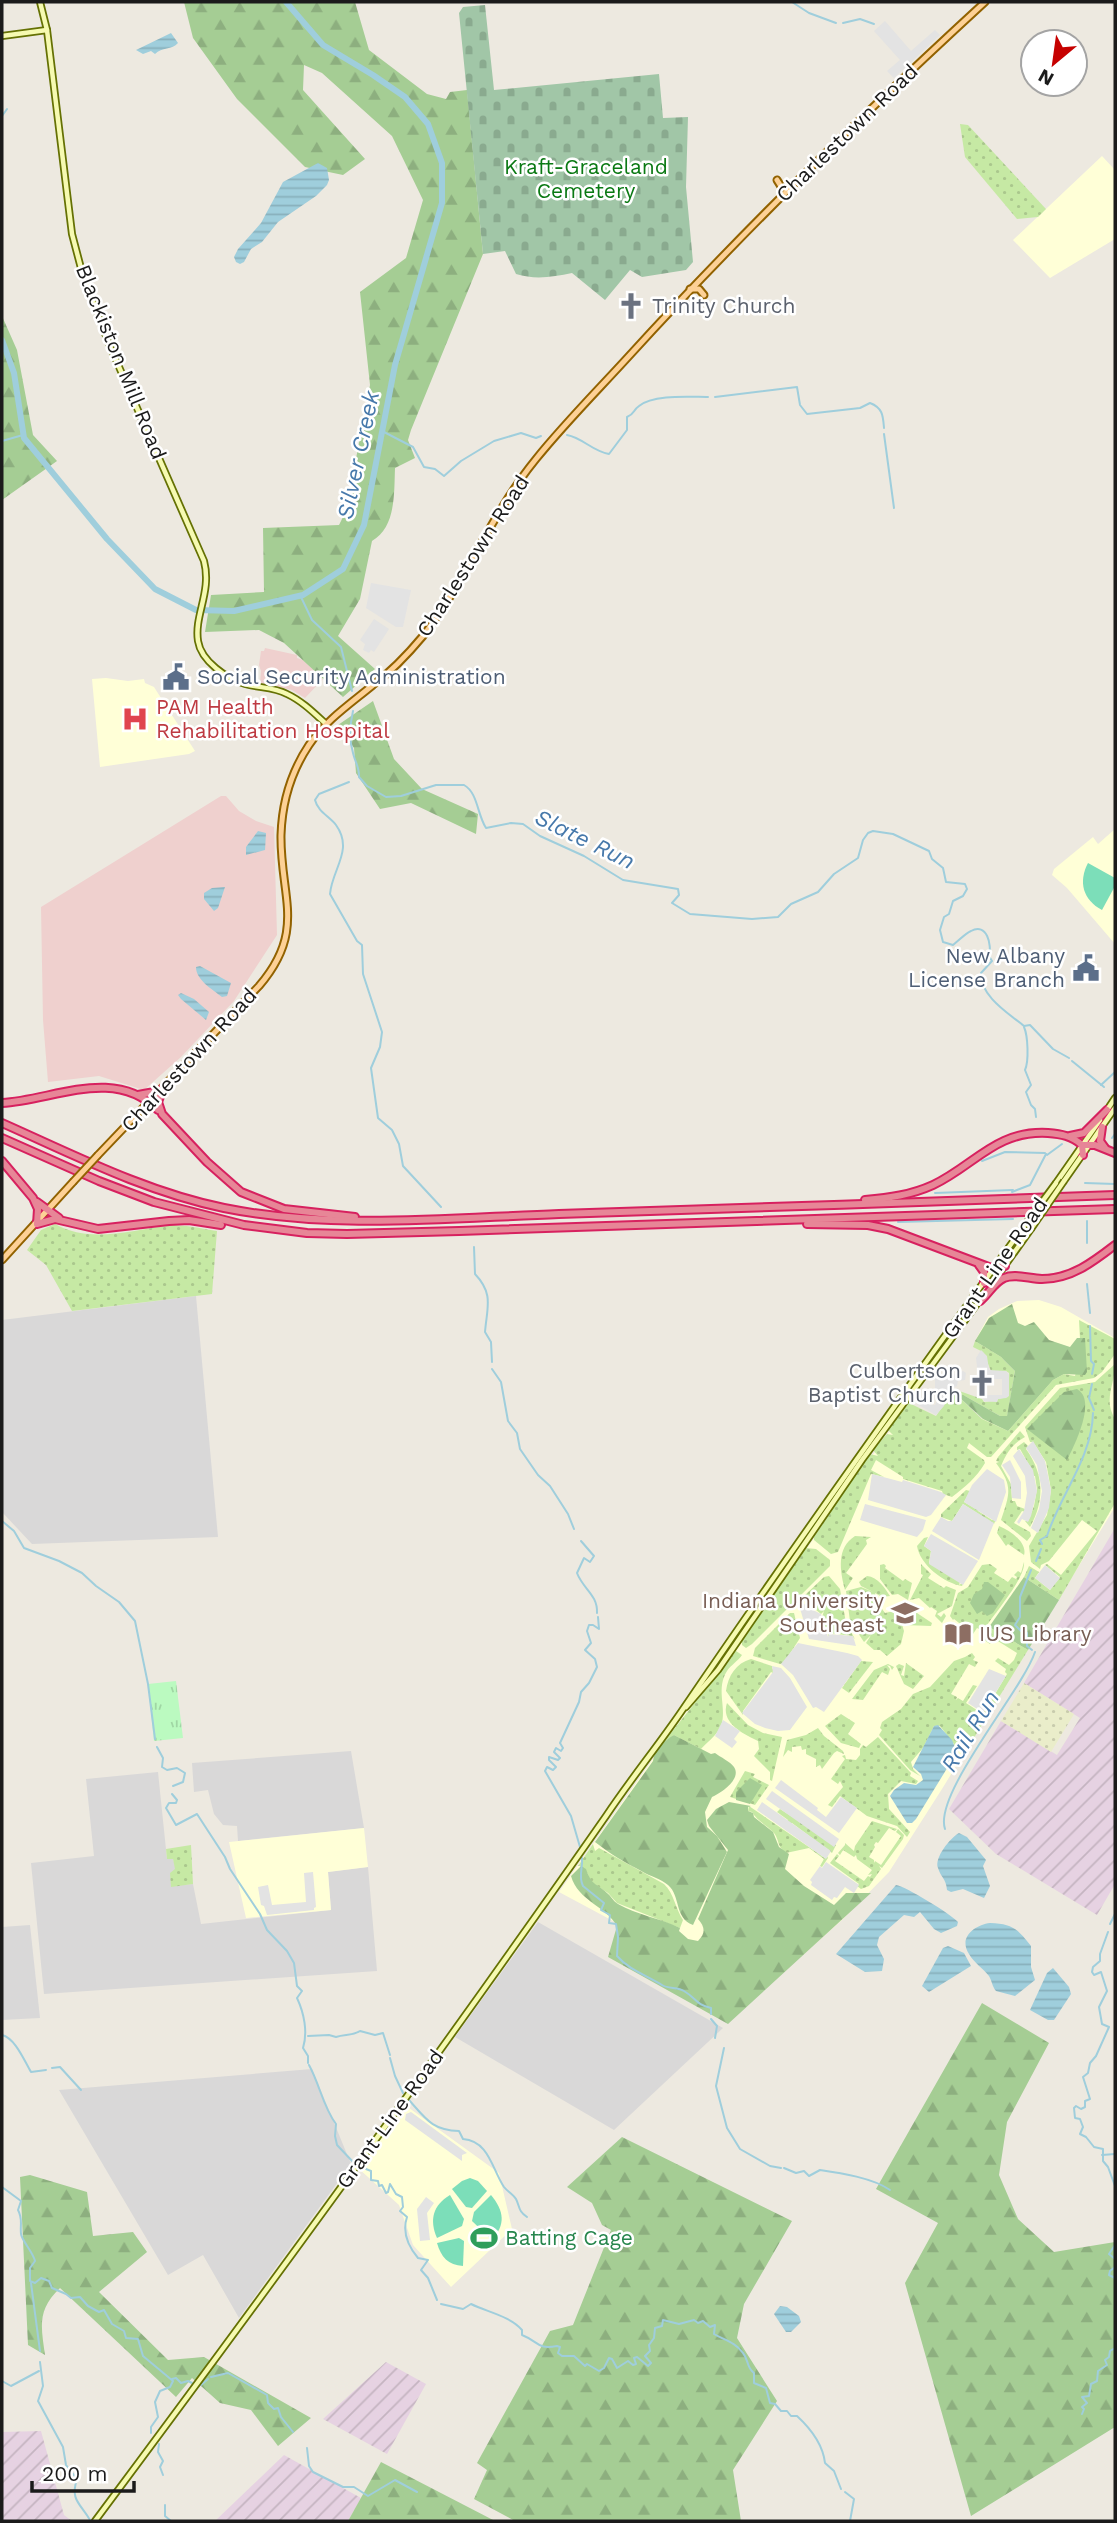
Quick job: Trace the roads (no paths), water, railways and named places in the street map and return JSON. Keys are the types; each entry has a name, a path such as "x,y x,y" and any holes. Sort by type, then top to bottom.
{"highway":[{"path":"2,1102 98,1087 135,1094 162,1089 158,1102 162,1114"},
{"path":"135,1094 162,1114 224,1179 241,1192 262,1202 298,1212 423,1219"},
{"path":"807,1206 894,1198 913,1193 945,1178 996,1144 1034,1132 1070,1136 1084,1133 1107,1110"},
{"path":"2,1123 146,1186 223,1208 302,1219 423,1219 1115,1195"},
{"path":"1102,1127 1100,1141 1112,1152"},
{"path":"1070,1136 1086,1145 1112,1152"},
{"path":"2,1138 154,1202 219,1220 268,1229"},
{"path":"1083,1155 1086,1145"},
{"path":"2,1161 33,1198 64,1220"},
{"path":"33,1198 38,1209 37,1224 55,1219 98,1229 179,1220 347,1234 1115,1209"},
{"path":"770,1221 776,1224 878,1227 907,1235 978,1264 999,1268 1010,1276"},
{"path":"980,1300 999,1280 1010,1276 1039,1279 1064,1276 1089,1264 1115,1245"},
{"path":"978,1264 985,1272 984,1283"}],"main road":[{"name":"Blackiston Mill Road","path":"40,2 47,30 72,234 90,299 201,551 208,575 198,638 201,651 226,675 247,685 287,694 301,702 326,724"},
{"name":"Charlestown Road","path":"2,1260 260,986 280,955 289,920 281,835 285,801 301,757 326,724 412,649 446,602 503,506 534,462 690,289 791,187 985,2"},
{"path":"2,36 47,30"},
{"path":"776,180 782,188 791,187"},
{"path":"690,289 699,289 704,295"},
{"name":"Grant Line Road","path":"1086,1145 1115,1098"},
{"name":"Grant Line Road","path":"680,1713 718,1670 862,1460 980,1300 1022,1229 1115,1108"},
{"name":"Grant Line Road","path":"95,2521 226,2347 680,1713 857,1456 984,1283 1031,1229 1083,1155"}],"water":[{"path":"171,33 178,43 173,47 155,54 151,51 143,54 136,50"},
{"path":"318,163 327,168 327,185 316,196 278,222 262,242 251,249 244,262 236,262 234,257 238,249 261,223 283,182"},
{"path":"258,831 266,833 265,850 246,855 246,847"},
{"path":"225,887 218,908 214,911 204,899 204,893 212,888"},
{"path":"200,966 231,983 227,996 222,997 202,980 196,967"},
{"path":"181,993 194,999 209,1012 206,1020 181,999 178,995"},
{"path":"938,1725 952,1740 957,1752 916,1819 907,1823 890,1796 904,1783 916,1785 923,1780 913,1767 934,1726"},
{"path":"959,1833 967,1837 986,1860 983,1866 990,1886 984,1898 963,1889 951,1892 947,1890 939,1871 938,1859 947,1844"},
{"path":"896,1885 947,1913 958,1922 957,1926 941,1933 934,1929 920,1912 914,1917 904,1915 879,1937 877,1945 884,1959 882,1971 865,1972 836,1954"},
{"path":"990,1923 1014,1928 1031,1946 1031,1967 1035,1980 1015,1996 996,1991 989,1976 973,1960 966,1948 970,1933 979,1926"},
{"path":"948,1946 964,1953 971,1966 929,1992 922,1986 943,1948"},
{"path":"1053,1968 1069,1987 1071,1994 1054,2020 1048,2020 1030,2010 1047,1973"},
{"path":"780,2306 787,2307 799,2316 801,2322 791,2332 786,2332 774,2314"}],"waterway":[{"name":"Silver Creek","path":"2,340 14,373 24,438 107,539 155,589 196,610 234,611 303,595 343,569 364,525 395,365 442,203 442,163 428,124 405,97 323,45 286,2"},
{"path":"792,2 809,13 836,23"},
{"path":"843,23 860,19 874,24"},
{"path":"2,116 7,109"},
{"path":"715,397 797,387 800,405 807,414 860,408 870,403 880,410 884,428"},
{"path":"567,435 609,454 627,430 627,417 645,402 672,397 708,397"},
{"path":"382,431 413,447 424,467 435,469 444,476 461,461 494,441 521,433 536,438 541,436"},
{"path":"884,434 894,508"},
{"path":"2,441 23,435"},
{"path":"300,595 312,620 341,647 352,691"},
{"path":"353,711 351,743 359,776"},
{"name":"Slate Run","path":"359,777 367,786 386,797 401,796 436,785 464,785 475,798 486,828 511,823 523,824 540,836 584,856 623,880 678,889 679,895 672,903 690,914 752,919 778,917 791,904 818,892 834,874 858,858 868,833 873,831 893,834 929,851 932,859 943,868 946,882 965,884 967,889 963,896 953,901 949,914 944,917 940,930 943,942 953,945 971,931 976,929 985,932 992,961 981,973 985,989 1003,1010 1024,1026 1030,1025 1053,1049 1069,1058"},
{"path":"349,782 319,794 315,800 341,834 343,851 330,894 357,941 362,945 363,974 382,1032 380,1047 371,1068 378,1118 392,1130 399,1144 403,1166 441,1207"},
{"name":"Rail Run","path":"1024,1027 1028,1049 1025,1070 1031,1085 1026,1092 1036,1117"},
{"name":"Slate Run","path":"1072,1061 1104,1087"},
{"path":"1101,1085 1115,1072"},
{"path":"1112,1138 1115,1134"},
{"path":"1047,1155 1062,1144"},
{"path":"982,1161 1005,1152 1045,1153"},
{"path":"1012,1192 1030,1185 1046,1154"},
{"path":"1085,1183 1115,1184"},
{"path":"935,1193 1013,1190"},
{"path":"898,1222 1013,1219"},
{"name":"Rail Run","path":"1087,1221 1087,1243"},
{"path":"474,1247 475,1274 487,1295 485,1332 491,1342 492,1362"},
{"name":"Rail Run","path":"1087,1284 1090,1313"},
{"name":"Rail Run","path":"1090,1326 1091,1361 1094,1364 1092,1374"},
{"path":"492,1369 501,1382 508,1421 517,1433 520,1449 538,1475 550,1486 574,1529"},
{"name":"Rail Run","path":"1092,1384 1089,1398 1094,1410"},
{"name":"Rail Run","path":"1042,1544 1040,1540 1047,1536 1081,1461 1091,1430 1093,1413"},
{"path":"2,1521 14,1531 24,1548 82,1573 119,1602 135,1621 148,1684 155,1739"},
{"path":"581,1541 594,1556 590,1562 584,1558 577,1573 593,1597 597,1613"},
{"name":"Rail Run","path":"1036,1561 1041,1549"},
{"name":"Rail Run","path":"1031,1570 1020,1597 1020,1617 1015,1625 1027,1633 1027,1646 1032,1650"},
{"path":"580,1847 571,1816 545,1771 547,1767 553,1770 556,1767 549,1757 558,1760 560,1758 554,1752 556,1748 561,1751 563,1748 560,1743 581,1692 597,1667 595,1659 585,1650 591,1643 587,1631 589,1625 599,1629 598,1617"},
{"name":"Rail Run","path":"945,1829 945,1813 952,1792 1035,1652"},
{"path":"157,1747 163,1758 162,1767 167,1770 177,1768 185,1773 183,1782 173,1786"},
{"path":"172,1794 177,1800 176,1803 169,1803 166,1808 176,1825 197,1814 260,1914 267,1930 287,1951 294,1963 297,1986 302,1991 297,1998 302,2010 305,2036 303,2048 308,2056 308,2063"},
{"path":"582,1858 583,1886 604,1903 601,1910 610,1915 609,1923 616,1924 617,1956 633,1969 662,1985 684,1991 699,2003 711,2008 711,2014"},
{"name":"Slate Run","path":"1110,1924 1115,1914"},
{"name":"Slate Run","path":"1108,1932 1100,1961 1093,1967 1092,1972 1094,1975 1101,1972 1107,1991 1099,2007 1102,2024 1109,2027 1090,2063 1088,2073 1083,2077 1090,2099 1085,2101 1085,2107 1074,2108 1075,2118 1080,2119 1083,2127 1080,2134 1094,2147 1103,2149 1103,2161 1115,2186"},
{"path":"711,2019 717,2026 715,2038"},
{"path":"308,2036 336,2037 360,2031 375,2035 383,2033 390,2055"},
{"path":"2,2035 15,2045 31,2072 46,2070"},
{"path":"724,2048 716,2086 727,2128 740,2149 770,2166 781,2168"},
{"path":"390,2058 403,2093"},
{"path":"309,2065 336,2124 337,2145 354,2163"},
{"path":"52,2068 60,2067 81,2090"},
{"path":"409,2100 436,2126 459,2131 463,2139 479,2145 489,2157 504,2187 515,2197 527,2217"},
{"path":"1102,2155 1115,2154"},
{"path":"361,2167 371,2171 371,2180 378,2181 386,2193 390,2184 396,2194 402,2197 403,2207 400,2211 407,2217 407,2239 418,2258 428,2260 421,2270 428,2278 437,2300"},
{"path":"784,2168 796,2173 804,2171 809,2176 820,2170 847,2174 875,2182 890,2190"},
{"path":"2,2187 21,2201 18,2210 21,2234 35,2261 30,2268 30,2281 35,2283 41,2278 49,2281 52,2288 71,2298 80,2297 88,2306 99,2312 104,2310 112,2324 124,2331 126,2338 138,2339 143,2356 173,2381 170,2387 160,2391 155,2402 158,2417 151,2427 151,2433"},
{"name":"Slate Run","path":"1115,2245 1109,2254 1115,2259"},
{"name":"Slate Run","path":"1115,2267 1109,2275 1115,2278"},
{"path":"31,2283 40,2351"},
{"path":"441,2304 463,2309 471,2304 498,2315 517,2325 522,2330 522,2335 539,2345 560,2347 558,2353 562,2356 574,2356 585,2366 587,2364 599,2371 604,2368 609,2358 617,2368 628,2361 636,2364 634,2358 637,2357 648,2366 651,2363 645,2356 650,2351 649,2345 654,2338 655,2328 662,2326 663,2320 679,2324 694,2320 698,2323 703,2321 710,2327 715,2325 714,2334 733,2344 745,2356 754,2373 754,2383 766,2388 770,2403 775,2404 781,2411 787,2411 791,2416 797,2416 811,2431 819,2443 825,2463 834,2471 841,2489"},
{"path":"1082,2414 1082,2407 1087,2403 1082,2397 1089,2396 1091,2384 1097,2381 1098,2371 1107,2365 1105,2360 1115,2348"},
{"path":"1115,2350 1115,2356"},
{"path":"40,2362 43,2386 38,2401 63,2447 66,2465 77,2479 75,2497 90,2520"},
{"path":"2,2381 11,2386 39,2371"},
{"path":"211,2377 228,2373 267,2395 268,2403 274,2409 278,2408 281,2417 293,2432"},
{"path":"172,2379 176,2378 181,2383 192,2383"},
{"path":"201,2385 208,2379"},
{"path":"159,2444 163,2475"},
{"path":"307,2448 309,2466 313,2472 343,2487 354,2487 368,2496 395,2480 417,2492"},
{"path":"845,2492 854,2499 850,2521"},
{"path":"165,2505 165,2516 171,2521"}],"place":[{"name":"Trinity Church","path":"631,306"},
{"name":"Social Security Administration","path":"176,677"},
{"name":"PAM Health Rehabilitation Hospital","path":"135,719"},
{"name":"New Albany License Branch","path":"1086,968"},
{"name":"Culbertson Baptist Church","path":"982,1383"},
{"name":"Indiana University Southeast","path":"905,1613"},
{"name":"IUS Library","path":"958,1634"},
{"name":"Batting Cage","path":"484,2238"}],"park label":[{"name":"Kraft-Graceland Cemetery","path":"586,179"}]}
